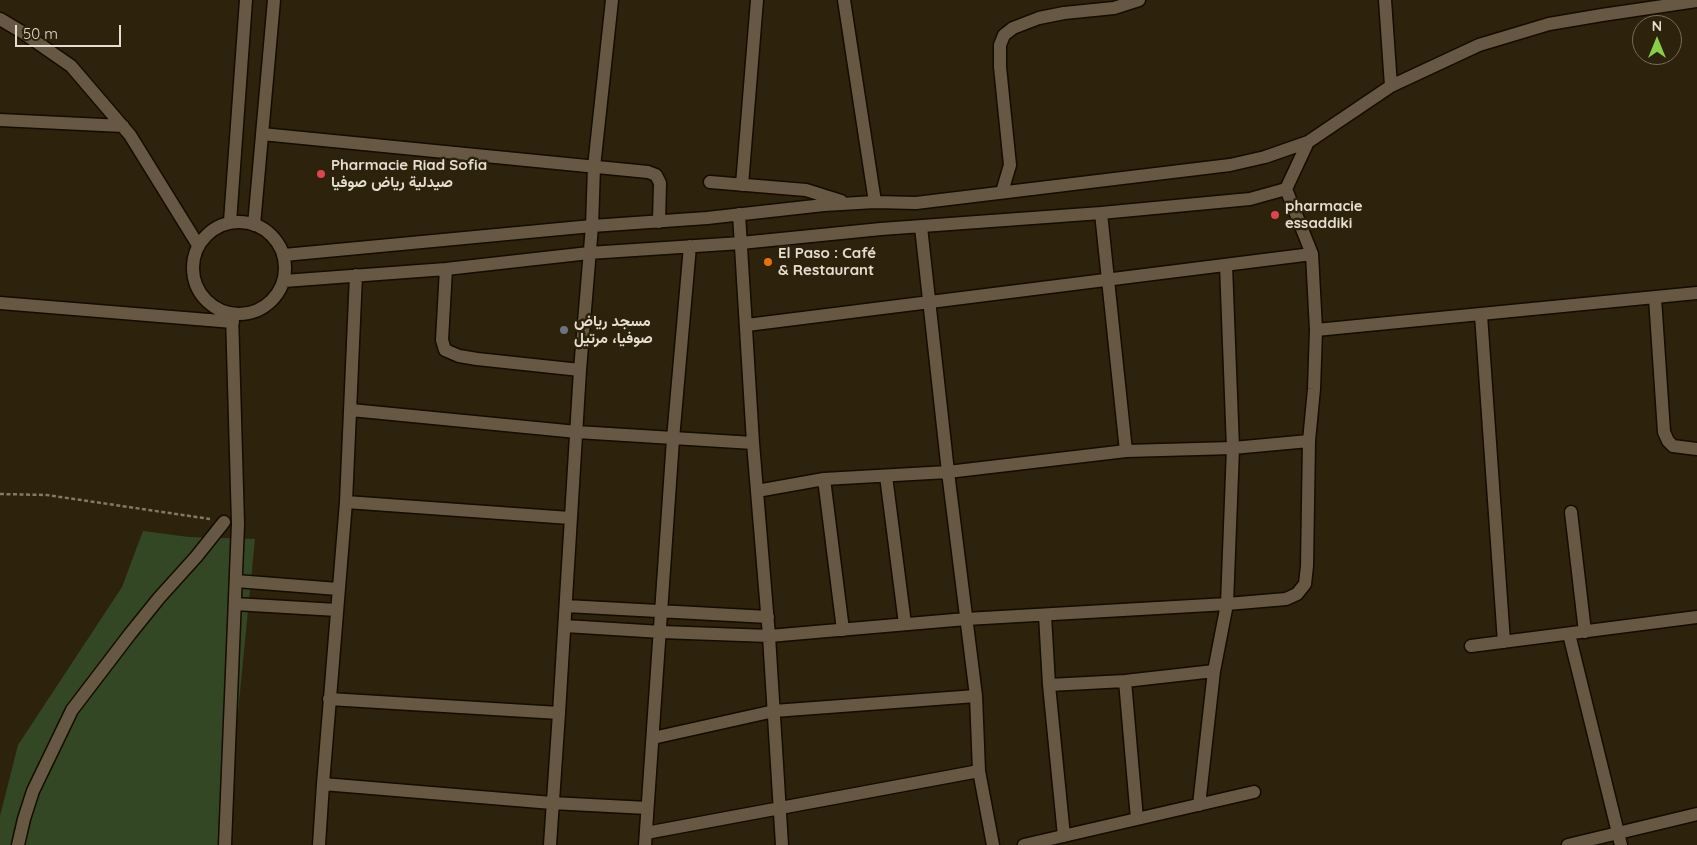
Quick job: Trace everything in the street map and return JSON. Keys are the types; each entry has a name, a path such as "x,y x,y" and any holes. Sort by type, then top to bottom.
{"street":[{"path":"230,222 246,0"},
{"path":"254,225 274,0"},
{"path":"550,845 580,370 592,226 594,167 612,0"},
{"path":"742,184 758,0"},
{"path":"844,0 875,202"},
{"path":"1002,192 1010,165 1000,68 1000,45 1004,35 1013,28 1040,18 1064,13 1114,8 1139,0"},
{"path":"1385,0 1391,86"},
{"path":"284,256 592,226 659,222 848,204 875,202 916,203 1230,164 1265,157 1308,142 1391,86 1479,45 1526,30 1602,15 1697,1"},
{"path":"0,19 71,66 130,135 198,245"},
{"path":"0,120 123,126"},
{"path":"262,134 648,172 656,175 660,183 659,222"},
{"path":"565,626 770,636 966,619 1227,604 1286,599 1297,594 1305,584 1307,566 1309,441 1314,388 1316,330 1312,254 1286,188 1308,142"},
{"path":"710,182 806,190 848,204"},
{"path":"284,281 446,269 589,253 741,243 881,229 1101,213 1250,199 1286,188"},
{"path":"1101,213 1126,451"},
{"path":"738,214 747,325 753,443 770,636 782,845"},
{"path":"0,303 232,318 246,314 260,309 272,301 284,281 285,273 284,256 276,240 263,228 247,222 230,222 210,232 198,245 193,262 194,280 202,296 232,318"},
{"path":"921,227 928,302 976,696 979,771 993,845"},
{"path":"690,246 674,439 646,839 779,809 979,771"},
{"path":"747,325 1312,254"},
{"path":"1198,804 1214,671 1227,604 1233,448 1226,265"},
{"path":"446,269 442,340 445,350 459,356 477,359 580,370"},
{"path":"319,845 322,784 346,502 356,275"},
{"path":"1316,330 1697,293"},
{"path":"1655,298 1664,432 1668,441 1674,446 1697,449"},
{"path":"1481,315 1504,642"},
{"path":"225,845 238,524 232,318"},
{"path":"351,410 577,432 753,443"},
{"path":"757,491 824,479 948,472 1126,451 1233,448 1309,441"},
{"path":"886,476 905,624"},
{"path":"824,479 843,630"},
{"path":"346,502 570,518"},
{"path":"1571,512 1585,632"},
{"path":"18,845 33,791 72,710 159,598 196,558 224,522"},
{"path":"236,581 338,589"},
{"path":"235,604 336,610"},
{"path":"566,606 768,617"},
{"path":"1045,615 1049,685 1064,836"},
{"path":"1471,646 1697,617"},
{"path":"1569,634 1620,839"},
{"path":"1049,685 1125,681 1214,671"},
{"path":"1125,681 1137,819"},
{"path":"653,738 774,711 976,696"},
{"path":"329,699 559,713"},
{"path":"322,784 552,803 647,808"},
{"path":"1024,845 1254,792"},
{"path":"1568,845 1620,839 1697,814"}],"path":[{"path":"0,494 47,496 224,522"}],"green space":[{"path":"143,531 189,537 255,539 225,845 0,845 0,816 18,745 122,587"}],"place":[{"name":"Pharmacie Riad Sofia صيدلية رياض صوفيا","path":"321,174"},
{"name":"pharmacie essaddiki","path":"1275,215"},
{"name":"El Paso : Café & Restaurant","path":"768,262"},
{"name":"مسجد رياض صوفيا، مرتیل","path":"564,330"}]}
